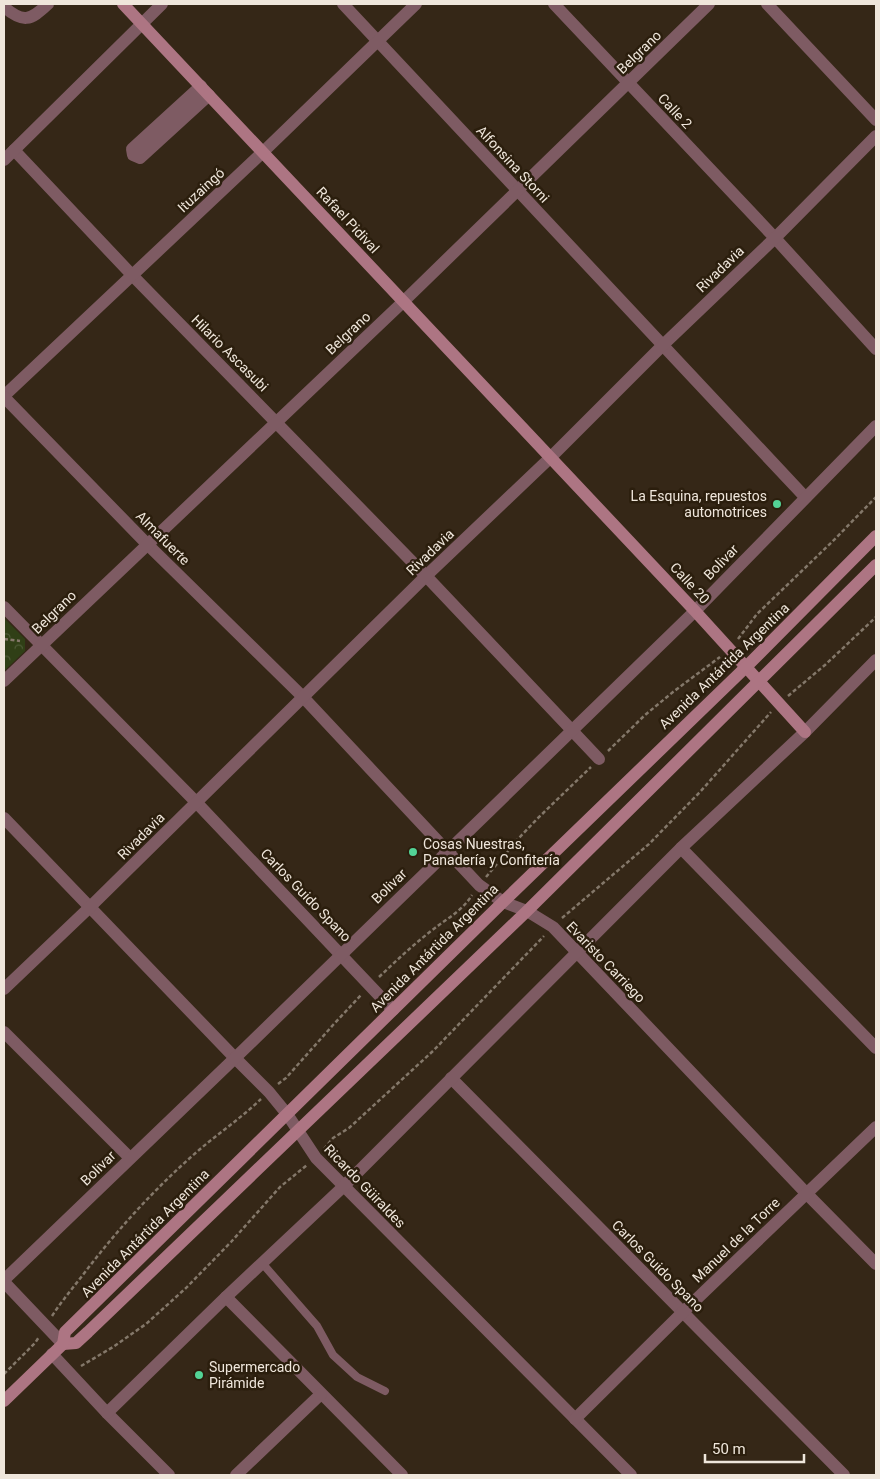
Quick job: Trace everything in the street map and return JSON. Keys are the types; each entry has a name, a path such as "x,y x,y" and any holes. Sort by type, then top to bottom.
{"main road":[{"name":"Rafael Pidival","path":"124,4 551,457"},
{"name":"Calle 20","path":"551,457 805,732"},
{"name":"Avenida Antártida Argentina","path":"63,1344 65,1332 503,902 746,667 876,536"},
{"name":"Avenida Antártida Argentina","path":"4,1401 63,1344 76,1342 88,1332 527,911 876,565"}],"street":[{"path":"4,7 15,16 25,18 37,14 48,4"},
{"path":"4,160 162,4"},
{"name":"Alfonsina Storni","path":"343,4 805,498"},
{"name":"Ituzaingó","path":"4,396 263,152 416,4"},
{"name":"Calle 2","path":"554,4 876,348"},
{"name":"Belgrano","path":"4,681 404,301 709,4"},
{"path":"766,4 876,120"},
{"path":"205,90 140,158 133,155 132,149 205,90"},
{"name":"Rivadavia","path":"4,989 90,907 426,576 551,457 663,344 774,238 876,136"},
{"name":"Hilario Ascasubi","path":"14,150 132,275 426,576 599,759"},
{"name":"Almafuerte","path":"4,396 147,544 303,697"},
{"name":"Bolivar","path":"4,1281 695,611 876,426"},
{"name":"Carlos Guido Spano","path":"4,607 196,802 393,1010"},
{"path":"107,1414 226,1297 344,1186 681,848 805,732 876,660"},
{"name":"Evaristo Carriego","path":"303,697 479,885 503,902 527,911 553,927 876,1264"},
{"name":"Ricardo Güiraldes","path":"4,818 234,1058 269,1092 287,1114 316,1158 631,1475"},
{"path":"681,848 876,1048"},
{"path":"4,1032 130,1158"},
{"name":"Carlos Guido Spano","path":"451,1078 844,1475"},
{"name":"Manuel de la Torre","path":"575,1419 682,1312 876,1127"},
{"path":"4,1281 63,1344"},
{"path":"226,1297 402,1475"},
{"path":"52,1354 107,1414 169,1475"},
{"path":"236,1475 320,1394"}],"lane":[{"path":"262,1263 317,1326 333,1355 357,1377 385,1391"}],"path":[{"path":"279,1084 396,960 434,928 458,912 537,819 645,715 672,692 730,650 757,614 876,497"},
{"path":"323,1150 333,1138 349,1128 433,1051 569,911 650,844 700,792 779,704 825,665 876,617"},
{"path":"4,1374 35,1343 56,1310 136,1211 160,1186 200,1150 261,1099"},
{"path":"70,1373 146,1324 186,1288 231,1242 280,1187 311,1162"}],"green space":[{"path":"4,618 25,639 25,651 4,671"}],"place":[{"name":"La Esquina, repuestos automotrices","path":"777,504"},
{"name":"Cosas Nuestras, Panadería y Confitería","path":"413,852"},
{"name":"Supermercado Pirámide","path":"199,1375"}]}
